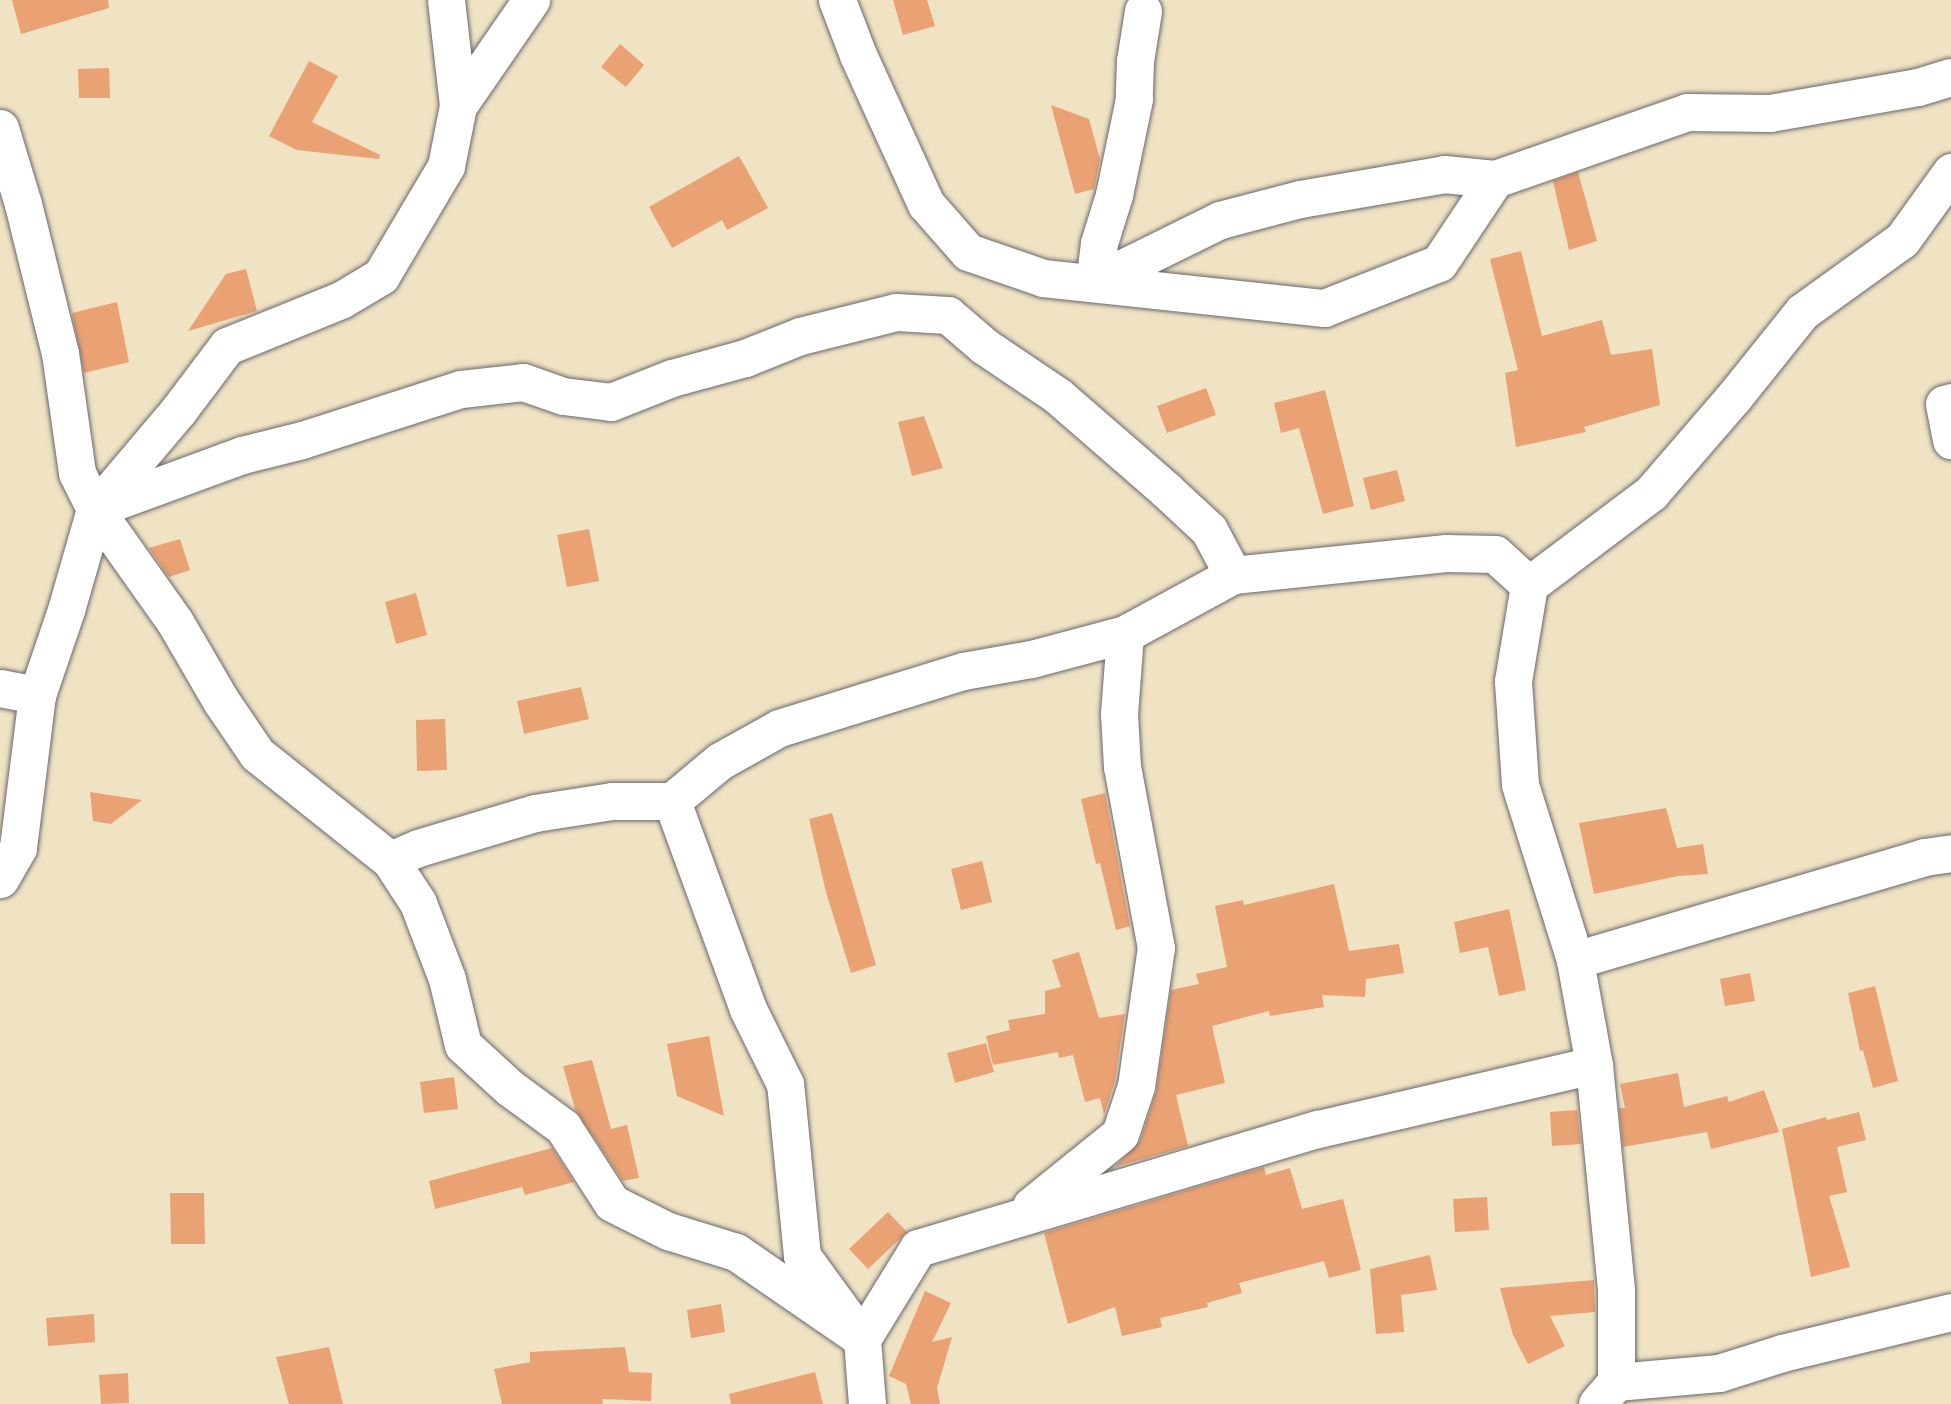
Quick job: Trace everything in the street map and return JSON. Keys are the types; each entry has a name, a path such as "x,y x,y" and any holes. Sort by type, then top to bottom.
{"street":[{"path":"0,879 18,848 37,695 66,610 95,509 178,411 227,346 341,300 381,276 446,166 458,106 446,0"},
{"path":"458,106 531,0"},
{"path":"837,0 858,55 926,204 968,252 1044,278 1324,308 1439,263 1495,179"},
{"path":"1094,282 1099,243 1114,195 1134,99 1135,61 1143,11"},
{"path":"1094,282 1220,220 1300,199 1444,174 1495,179 1687,112 1770,113 1918,87 1951,77"},
{"path":"0,128 23,204 60,353 77,473 95,509 175,622 221,701 257,754 390,860 418,903 447,979 463,1045 510,1088 563,1127 612,1203 668,1231 736,1252 862,1339"},
{"path":"1951,172 1902,240 1802,312 1734,397 1651,493 1529,585 1513,681 1520,784 1575,960 1594,1065 1616,1290 1606,1393 1719,1373 1782,1353 1951,1312"},
{"path":"95,509 242,455 302,440 461,389 523,382 563,396 611,402 672,378 745,358 800,336 896,312 948,315 984,346 1058,396 1166,489 1209,530 1233,575"},
{"path":"1951,402 1944,404 1951,440"},
{"path":"390,860 418,848 535,813 612,801 672,801 720,761 779,727 962,671 1031,659 1125,634 1233,575 1446,553 1496,554 1529,585"},
{"path":"1017,1217 1120,1134 1136,1086 1156,948 1122,767 1119,713 1125,634"},
{"path":"0,688 37,695"},
{"path":"672,801 748,1009 785,1084 802,1256 862,1339 867,1404"},
{"path":"1575,960 1924,857 1951,853"},
{"path":"862,1339 918,1248 1318,1129 1594,1065"}],"building":[{"path":"12,0 108,0 109,8 21,34"},
{"path":"893,0 927,0 935,26 903,35"},
{"path":"620,44 644,65 626,87 601,67"},
{"path":"309,61 338,76 312,122 380,155 379,159 297,150 269,136"},
{"path":"109,68 110,98 79,98 78,69"},
{"path":"1051,105 1089,119 1100,159 1094,189 1075,194"},
{"path":"739,156 768,208 727,230 722,220 672,248 649,207"},
{"path":"1578,172 1597,241 1569,250 1553,181"},
{"path":"1521,251 1542,336 1602,320 1611,355 1652,349 1660,405 1584,427 1586,432 1516,447 1505,373 1518,370 1490,259"},
{"path":"246,269 257,311 188,331 226,274"},
{"path":"117,302 129,362 84,373 72,313"},
{"path":"1206,388 1216,415 1167,433 1157,406"},
{"path":"1325,390 1354,506 1323,514 1299,428 1281,433 1274,403"},
{"path":"924,416 943,468 912,476 898,422"},
{"path":"1397,470 1405,501 1371,510 1363,478"},
{"path":"589,529 599,581 567,587 557,535"},
{"path":"180,539 190,570 169,577 149,548"},
{"path":"416,593 427,635 396,644 385,602"},
{"path":"581,687 589,719 524,734 517,701"},
{"path":"445,719 447,770 417,771 416,720"},
{"path":"90,792 142,800 111,824 93,821"},
{"path":"1105,793 1130,926 1116,930 1100,863 1096,864 1081,799"},
{"path":"1666,808 1677,848 1703,844 1708,874 1678,876 1594,894 1579,823"},
{"path":"832,813 876,965 851,973 826,892 809,819"},
{"path":"982,861 992,902 961,910 951,869"},
{"path":"1334,884 1349,951 1399,944 1404,973 1366,979 1365,997 1322,995 1324,1007 1270,1016 1269,1011 1212,1026 1225,1083 1176,1095 1188,1146 1115,1167 1140,1141 1156,1093 1171,990 1199,984 1196,974 1227,967 1215,906 1243,900 1244,905"},
{"path":"1509,909 1526,990 1499,996 1488,947 1460,953 1454,922"},
{"path":"1079,952 1099,1018 1125,1014 1115,1081 1104,1115 1100,1098 1085,1102 1073,1055 1059,1058 1058,1052 993,1065 986,1036 1010,1030 1008,1020 1045,1014 1045,991 1061,987 1052,960"},
{"path":"1750,973 1755,1001 1725,1006 1720,979"},
{"path":"1875,986 1898,1081 1873,1088 1863,1050 1860,1051 1848,993"},
{"path":"709,1036 724,1116 677,1096 667,1044"},
{"path":"986,1043 994,1072 955,1083 947,1053"},
{"path":"592,1060 611,1129 627,1125 639,1178 623,1181 575,1109 563,1066"},
{"path":"1678,1073 1684,1107 1727,1096 1729,1102 1764,1090 1779,1132 1711,1149 1707,1132 1623,1147 1619,1108 1625,1108 1620,1084"},
{"path":"454,1077 458,1109 424,1113 420,1082"},
{"path":"1577,1110 1581,1144 1552,1146 1550,1112"},
{"path":"1859,1112 1866,1140 1837,1147 1847,1192 1829,1196 1850,1267 1811,1277 1782,1129 1826,1117 1827,1120"},
{"path":"552,1148 574,1182 525,1195 522,1187 435,1209 429,1181"},
{"path":"1264,1167 1266,1175 1290,1168 1302,1209 1343,1199 1361,1270 1329,1278 1324,1261 1239,1283 1242,1293 1207,1303 1208,1307 1160,1318 1162,1327 1122,1336 1115,1307 1068,1324 1044,1233"},
{"path":"170,1193 204,1193 205,1244 171,1244"},
{"path":"1487,1197 1489,1230 1455,1232 1453,1199"},
{"path":"888,1212 907,1232 868,1269 849,1249"},
{"path":"1430,1255 1437,1290 1401,1295 1404,1332 1376,1334 1370,1269"},
{"path":"1594,1280 1595,1312 1550,1316 1565,1346 1528,1364 1513,1335 1500,1288"},
{"path":"925,1291 951,1303 932,1342 952,1337 937,1388 940,1404 911,1404 906,1384 889,1376"},
{"path":"721,1304 725,1332 691,1338 687,1310"},
{"path":"94,1314 95,1342 48,1346 46,1318"},
{"path":"329,1347 343,1404 289,1404 276,1357"},
{"path":"625,1347 629,1372 652,1373 651,1401 602,1399 603,1404 502,1404 494,1369 530,1362 530,1352"},
{"path":"815,1372 823,1404 731,1404 729,1394"},
{"path":"128,1373 129,1403 101,1404 99,1375"}]}
